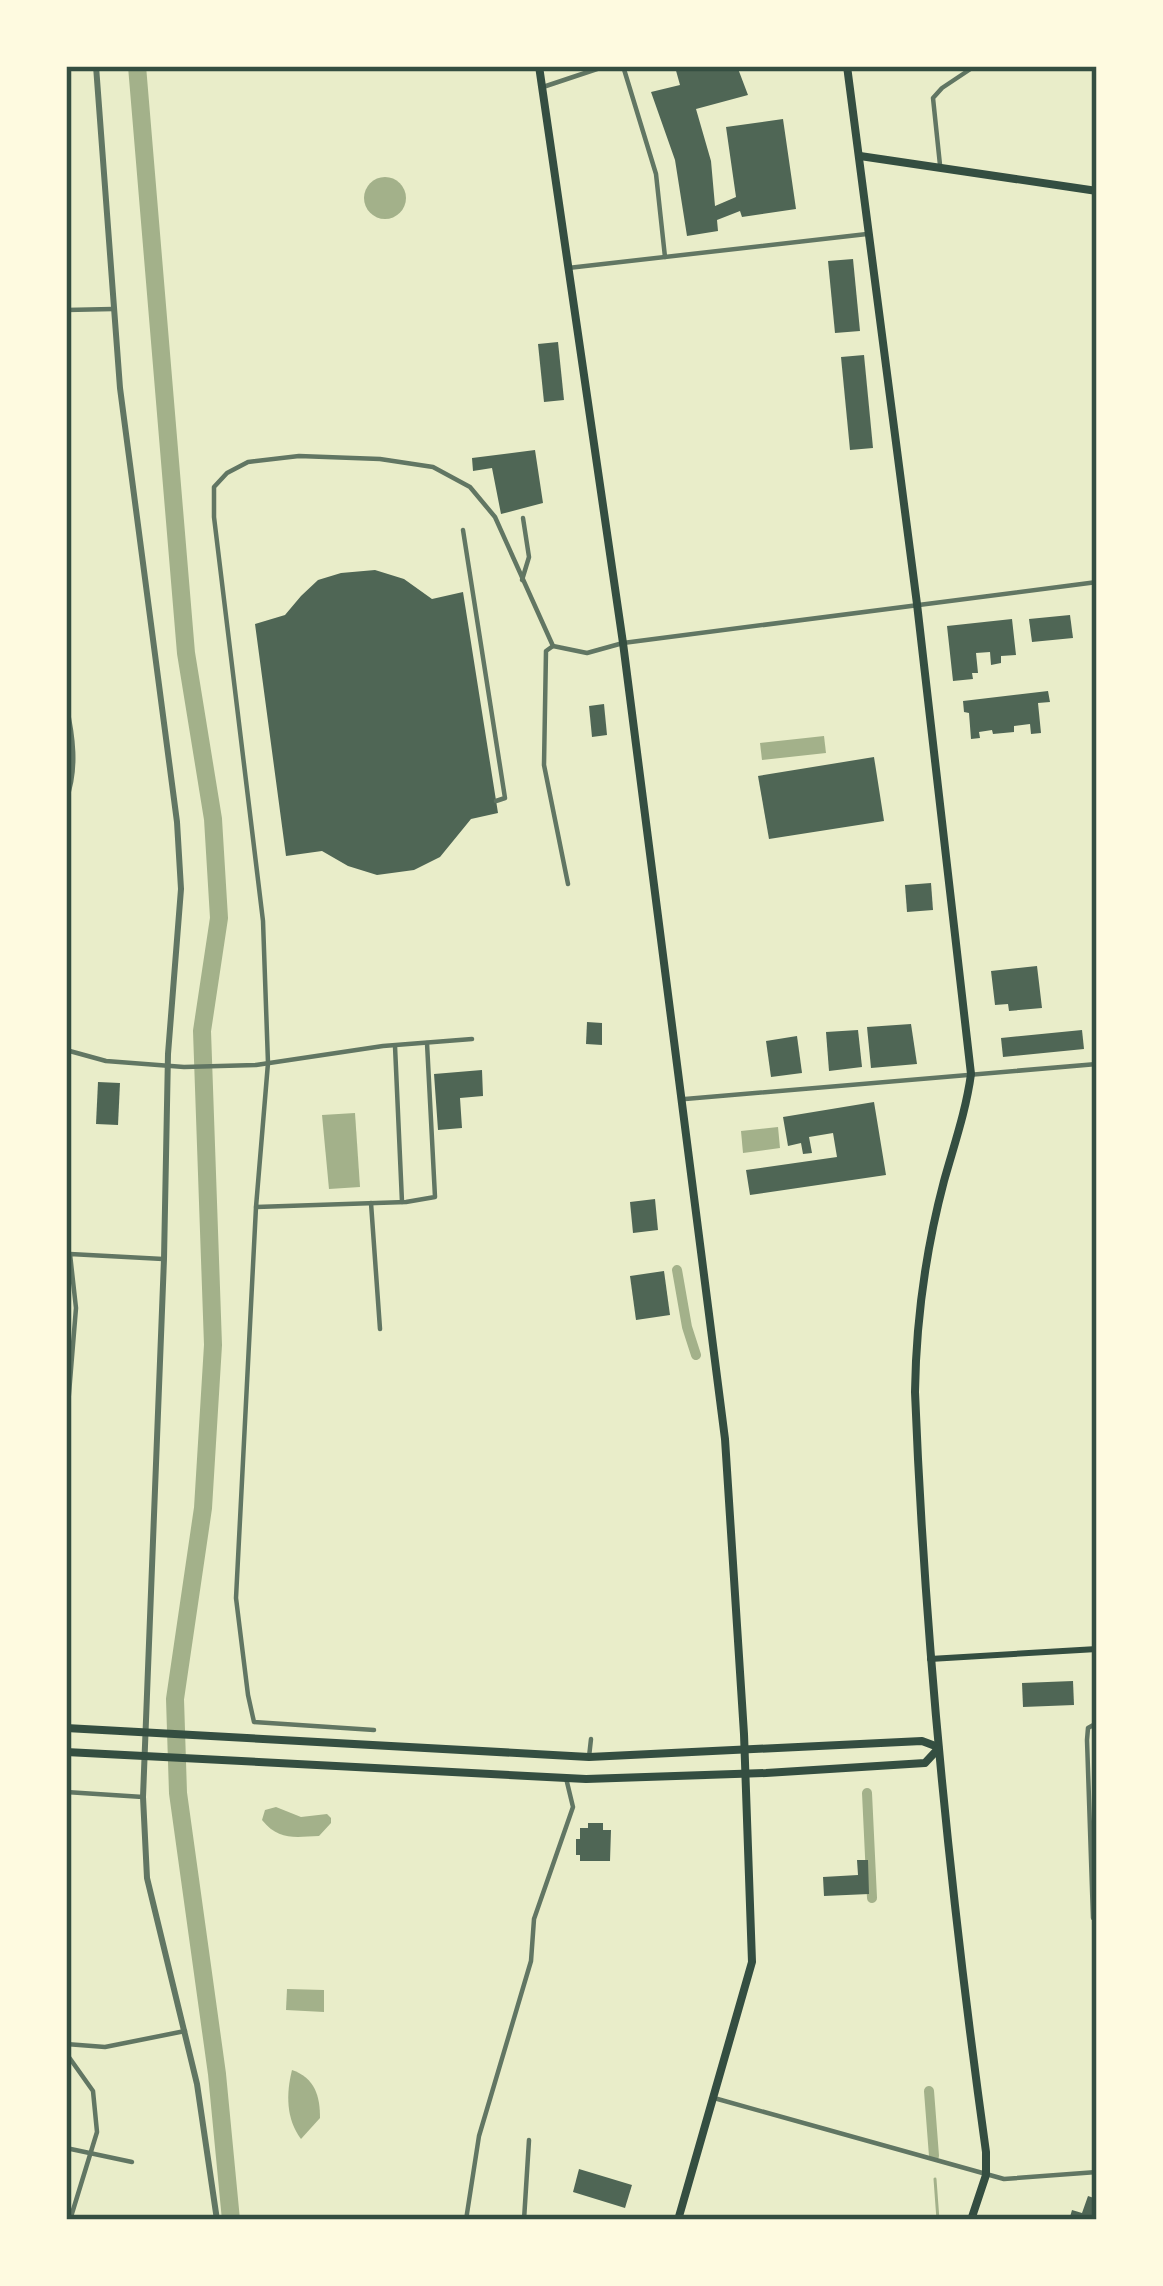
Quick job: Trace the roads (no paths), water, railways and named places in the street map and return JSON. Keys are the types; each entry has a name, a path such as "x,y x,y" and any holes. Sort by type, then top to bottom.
{"main road":[{"path":"539,66 623,643 725,1439 745,1748 752,1962 678,2220"},
{"path":"847,66 917,604 971,1074 928,1257 916,1360 930,1659 961,1967 986,2152 986,2175 971,2220"},
{"path":"860,156 1097,191"},
{"path":"930,1659 1097,1649"},
{"path":"66,1728 542,1756 922,1741 939,1748"},
{"path":"66,1752 566,1778 925,1763 939,1748"}],"street":[{"path":"96,66 120,388 178,822 181,890 168,1067 143,1797 146,1878 185,2031 217,2220"},
{"path":"542,87 605,66"},
{"path":"623,66 656,174 664,257"},
{"path":"940,167 933,98 975,66"},
{"path":"568,268 870,233"},
{"path":"66,310 113,309"},
{"path":"374,1730 254,1722 248,1695 236,1598 268,1064 263,921 214,487 248,462 299,456 380,459 433,467 470,487 487,505 553,646"},
{"path":"522,580 530,557 523,518"},
{"path":"463,530 505,798 496,801"},
{"path":"568,884 544,765 546,651 553,646 587,653 623,643 1097,582"},
{"path":"66,704 74,741 66,800"},
{"path":"66,1050 106,1061 168,1067 252,1065 395,1045 472,1040"},
{"path":"256,1207 435,1197 427,1042"},
{"path":"395,1045 402,1202"},
{"path":"679,1100 1097,1064"},
{"path":"371,1203 380,1329"},
{"path":"66,1430 76,1308 70,1255 164,1259"},
{"path":"1093,1918 1087,1740 1088,1728 1097,1723"},
{"path":"589,1757 591,1739"},
{"path":"466,2220 479,2136 531,1961 534,1919 573,1807 566,1778"},
{"path":"66,1792 143,1797"},
{"path":"66,2044 105,2047 185,2031"},
{"path":"66,2053 93,2091 97,2132 70,2220"},
{"path":"714,2098 1004,2179 1097,2172"},
{"path":"524,2220 529,2140"},
{"path":"66,2148 132,2162"}],"waterway":[{"path":"137,66 186,653 213,819 219,918 202,1031 213,1345 203,1508 175,1699 178,1793 217,2074 231,2220"},
{"path":"677,1270 696,1355"},
{"path":"867,1793 872,1898"},
{"path":"929,2091 934,2156"},
{"path":"935,2179 938,2220"}]}
